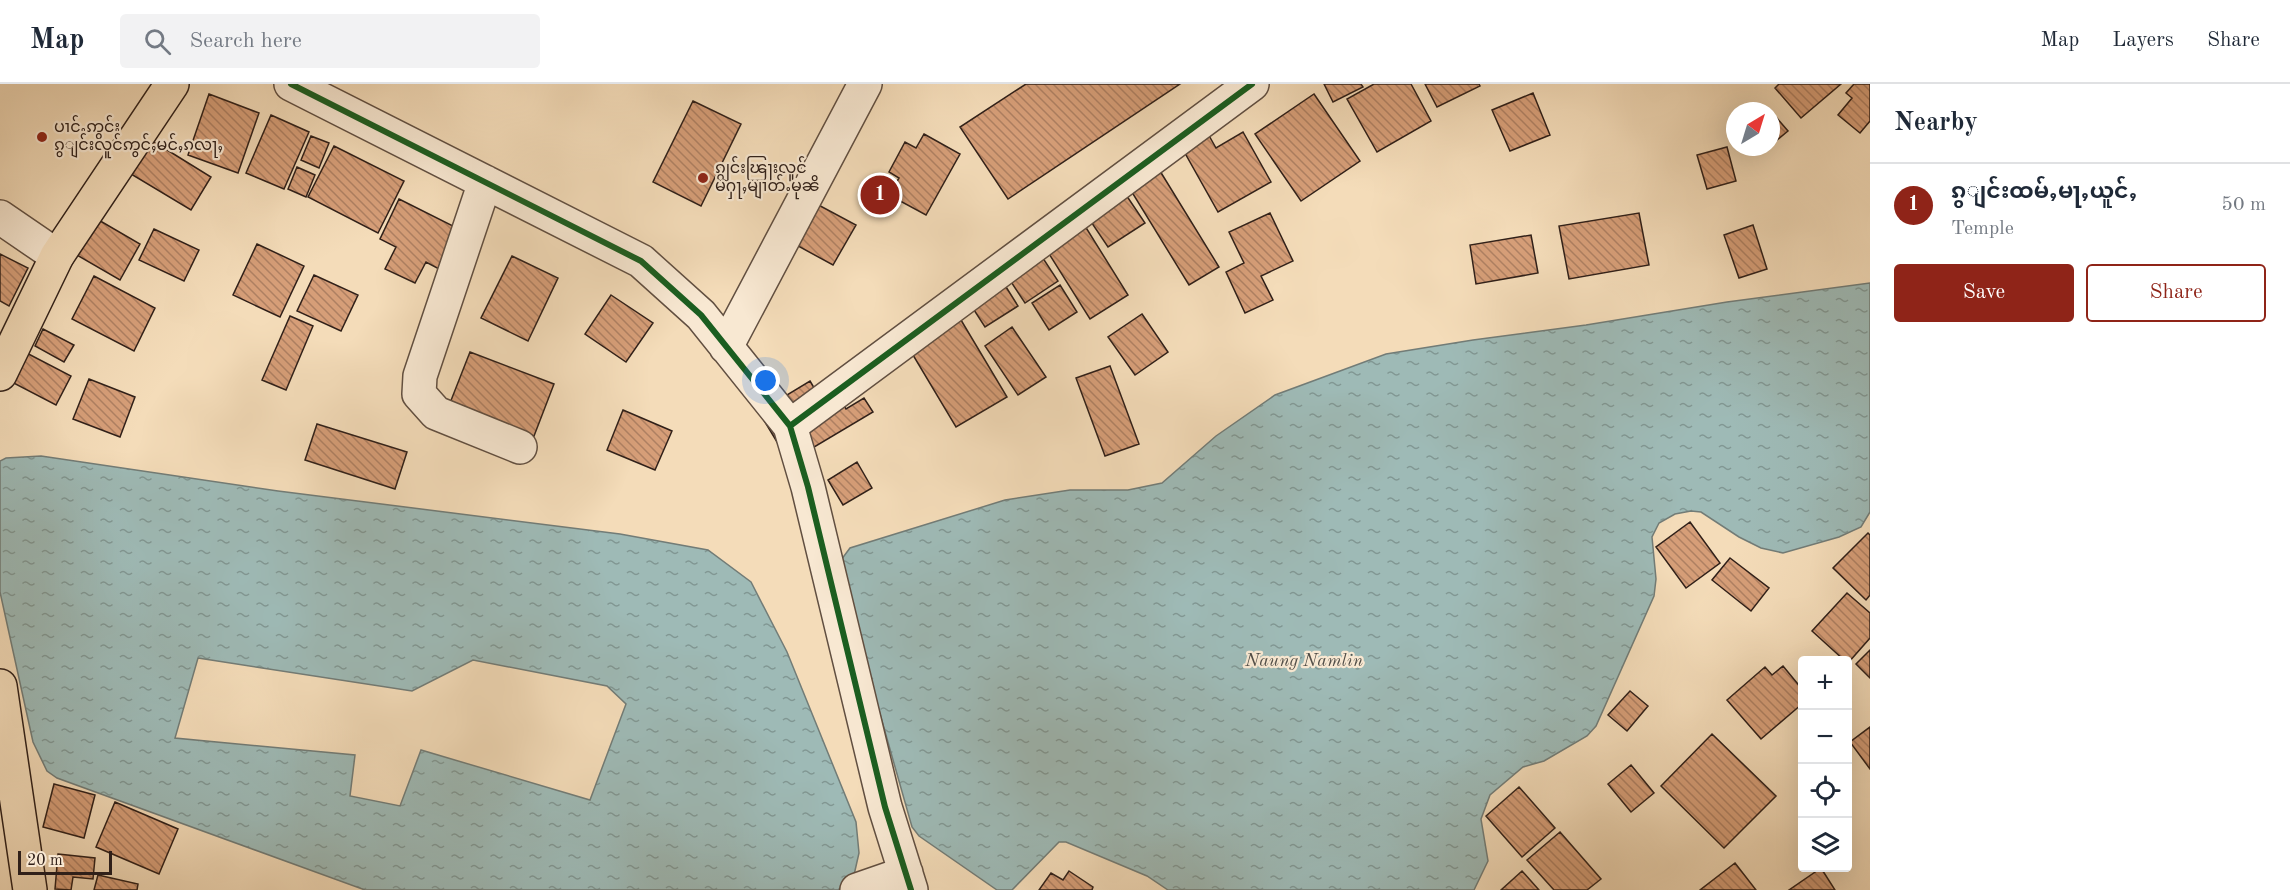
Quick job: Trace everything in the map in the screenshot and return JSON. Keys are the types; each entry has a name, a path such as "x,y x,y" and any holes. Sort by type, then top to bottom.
{"main road":[{"path":"0,374 57,256 172,84"},
{"path":"0,686 30,890"}],"street":[{"path":"293,84 640,261 701,315 790,426 808,487 885,807 909,882 856,890"},
{"path":"726,347 865,84"},
{"path":"790,426 1252,84"},
{"path":"485,182 420,376 419,394 436,413 520,447"},
{"path":"0,217 57,256"}],"water":[{"name":"Naung Namlin","path":"1870,283 1870,512 1861,527 1839,537 1783,553 1761,548 1739,537 1701,512 1675,514 1659,523 1652,537 1656,579 1654,596 1596,726 1587,736 1544,761 1523,767 1490,795 1481,819 1488,861 1474,890 1168,890 1147,876 1066,842 1059,842 1012,890 997,890 919,836 912,827 839,569 841,560 850,548 1005,500 1070,490 1128,490 1162,483 1216,436 1275,395 1386,354 1727,302"},
{"path":"41,456 278,491 620,534 708,550 751,582 787,652 856,822 859,853 854,875 838,890 365,890 57,778 47,771 33,742 0,592 0,461 6,458","holes":["198,658 412,691 473,660 607,686 626,704 590,800 421,750 400,806 350,796 355,755 175,738"]}],"building":[{"path":"1026,84 1180,84 1008,199 960,127"},
{"path":"1324,84 1361,84 1363,87 1333,102"},
{"path":"1374,84 1411,84 1431,121 1377,152 1347,99"},
{"path":"1425,84 1479,84 1480,86 1437,107"},
{"path":"1779,84 1841,84 1801,118 1775,88"},
{"path":"1854,84 1870,84 1870,121 1860,133 1838,115 1852,98 1846,93"},
{"path":"1533,93 1550,135 1510,151 1492,110"},
{"path":"209,94 259,113 238,173 188,155"},
{"path":"1314,94 1360,161 1301,201 1255,134"},
{"path":"693,101 741,124 701,206 653,182"},
{"path":"271,115 309,132 284,189 246,173"},
{"path":"1780,122 1788,131 1780,138"},
{"path":"1207,132 1216,148 1243,132 1271,182 1218,212 1181,146"},
{"path":"924,134 960,154 926,215 889,195 899,178 889,172 905,142 916,148"},
{"path":"311,136 329,143 319,168 301,160"},
{"path":"151,140 211,177 191,210 131,174"},
{"path":"334,146 404,181 378,233 308,197"},
{"path":"1726,147 1726,156 1729,156 1736,181 1707,189 1697,155"},
{"path":"297,167 315,175 306,197 288,189"},
{"path":"1160,171 1219,267 1189,285 1130,189"},
{"path":"1114,177 1145,223 1108,247 1077,201"},
{"path":"399,199 459,229 439,269 426,262 415,283 385,269 396,247 380,239"},
{"path":"811,201 856,225 833,265 789,241"},
{"path":"1270,213 1293,261 1261,276 1273,300 1245,313 1226,272 1244,263 1229,232"},
{"path":"1639,213 1649,265 1569,279 1559,226"},
{"path":"90,215 140,244 120,280 70,251"},
{"path":"1080,218 1128,295 1090,319 1041,241"},
{"path":"1753,225 1767,269 1739,278 1724,235"},
{"path":"154,229 199,250 184,281 139,260"},
{"path":"1531,235 1538,273 1476,284 1470,245"},
{"path":"1029,237 1058,281 1025,303 996,259"},
{"path":"257,244 304,266 280,317 233,295"},
{"path":"0,254 28,268 9,306 0,301"},
{"path":"512,256 558,278 528,341 481,318"},
{"path":"996,271 1018,306 985,327 963,293"},
{"path":"314,275 358,295 341,331 297,311"},
{"path":"94,276 155,308 134,351 72,319"},
{"path":"1060,285 1077,312 1049,330 1032,303"},
{"path":"611,295 653,323 626,362 585,334"},
{"path":"955,310 1007,397 956,427 904,340"},
{"path":"1142,314 1168,352 1135,375 1108,337"},
{"path":"290,316 313,326 286,390 262,380"},
{"path":"1012,327 1046,377 1018,395 985,346"},
{"path":"43,329 74,345 64,362 35,346"},
{"path":"17,348 71,376 56,405 2,377"},
{"path":"470,352 554,384 534,436 450,403"},
{"path":"1110,366 1139,444 1105,456 1076,378"},
{"path":"89,379 135,397 120,437 73,419"},
{"path":"810,381 820,398 835,389 846,409 864,398 873,412 789,462 759,412"},
{"path":"623,410 672,431 655,470 607,450"},
{"path":"317,424 407,452 395,489 305,460"},
{"path":"857,462 872,488 843,505 828,480"},
{"path":"1690,522 1720,563 1686,588 1656,547"},
{"path":"1868,533 1870,535 1870,595 1866,600 1833,568"},
{"path":"1730,558 1769,588 1751,611 1712,580"},
{"path":"1847,593 1870,613 1870,638 1852,658 1852,656 1840,656 1812,631"},
{"path":"1870,650 1870,678 1856,664"},
{"path":"1783,666 1798,684 1798,707 1761,739 1727,700 1765,667 1772,675"},
{"path":"1630,691 1648,706 1627,731 1608,715"},
{"path":"1870,727 1870,769 1852,745 1852,740"},
{"path":"1712,734 1776,796 1724,848 1661,786"},
{"path":"1631,765 1654,793 1631,812 1608,784"},
{"path":"54,784 95,795 84,838 43,827"},
{"path":"1519,787 1555,828 1522,857 1486,816"},
{"path":"115,802 178,829 159,874 96,847"},
{"path":"1560,832 1601,879 1587,890 1554,890 1527,860"},
{"path":"58,854 95,858 93,879 73,877 71,890 55,889"},
{"path":"1735,863 1756,890 1700,890"},
{"path":"1069,871 1093,887 1092,890 1039,890 1051,873 1063,880"},
{"path":"1522,871 1539,890 1501,890"},
{"path":"1815,872 1824,872 1835,890 1789,890"},
{"path":"98,875 138,884 137,890 94,890"}],"cycle path":[{"path":"291,84 641,261 701,315 790,426 808,487 885,807 911,890"},
{"path":"790,426 1252,84"}],"place":[{"name":"ပၢင်ႇဢွင်ႈ ၵွျင်းလူင်ဢွင်ႇမင်ႇၵလႃႇ","path":"42,137"},
{"name":"ၵျွင်းၽြႃးလူင် မႁႃႇမျၢတ်ႉမုၼိ","path":"703,178"},
{"name":"ၵွျင်းထမ်ႇမႃႇယူင်ႇ","path":"880,195"}]}
